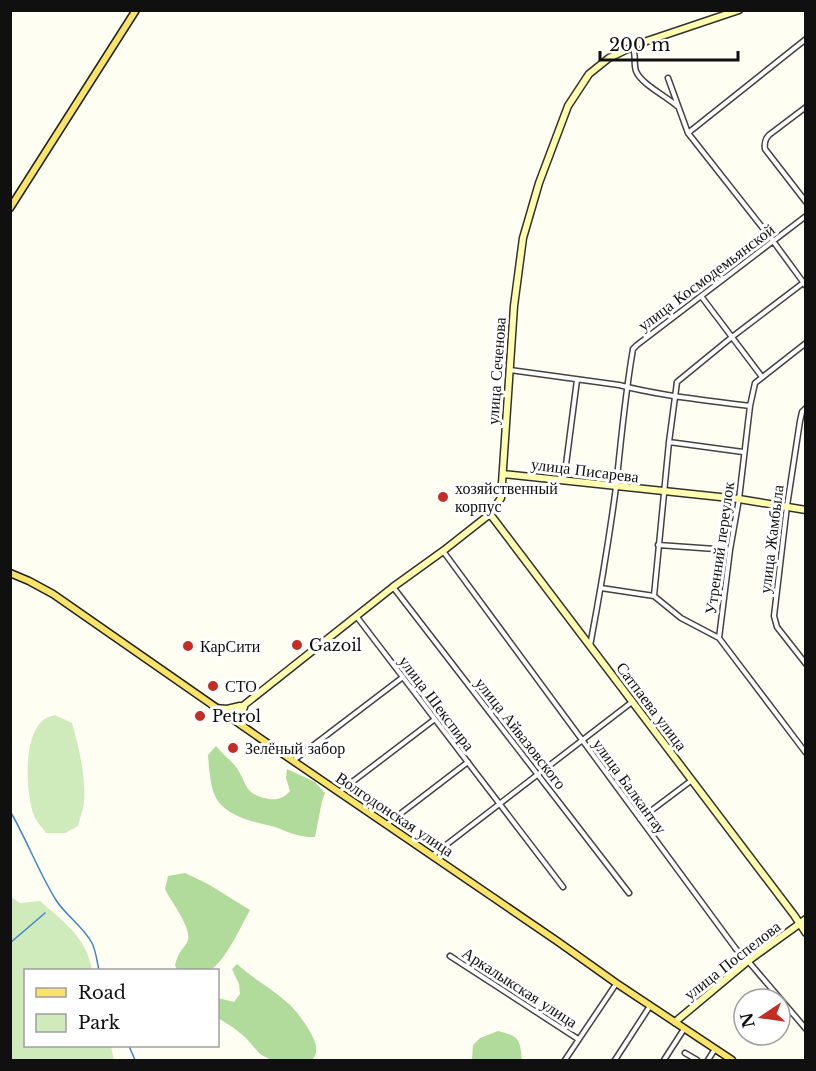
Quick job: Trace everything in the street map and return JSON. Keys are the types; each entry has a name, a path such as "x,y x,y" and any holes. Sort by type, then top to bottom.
{"main road":[{"path":"10,208 136,10"},
{"name":"Волгодонская улица","path":"10,573 29,580 52,594 616,983 732,1060"}],"street":[{"name":"улица Сеченова","path":"229,717 393,587 490,514 501,498 514,306 523,238 539,183 568,106 589,74 609,58 632,47 739,10"},
{"path":"688,133 806,39"},
{"path":"632,47 635,51 635,70 639,77 680,109"},
{"path":"654,596 663,492 677,382 732,337 804,285 773,241 688,133 668,78"},
{"path":"806,107 769,135 764,145 806,202"},
{"name":"улица Космодемьянской","path":"590,648 616,487 633,349 806,216"},
{"path":"701,296 762,377"},
{"name":"Утренний переулок","path":"806,343 755,383 743,452 739,499 719,638 806,753"},
{"path":"509,370 675,396 750,405"},
{"path":"564,481 577,380"},
{"name":"улица Жамбыла","path":"806,408 802,412 800,421 774,616 777,627 806,664"},
{"path":"669,442 743,452"},
{"name":"улица Писарева","path":"503,474 739,499 806,510"},
{"name":"Сатпаева улица","path":"490,514 794,915 803,921 806,933"},
{"path":"658,545 730,550"},
{"name":"улица Балкантау","path":"443,551 736,949 806,1029"},
{"name":"улица Айвазовского","path":"393,587 629,893"},
{"path":"601,588 654,596 681,618 719,638"},
{"name":"улица Шекспира","path":"357,617 563,887"},
{"path":"293,761 403,677"},
{"path":"432,856 632,702"},
{"path":"215,708 233,708 246,704"},
{"path":"243,726 241,714 246,704"},
{"path":"339,792 435,719"},
{"path":"387,824 468,762"},
{"path":"640,819 692,780"},
{"name":"улица Поспелова","path":"675,1022 748,961 803,921"},
{"name":"Аркалыкская улица","path":"450,956 578,1039"},
{"path":"565,1060 616,983"},
{"path":"615,1060 651,1005"},
{"path":"664,1060 685,1028"},
{"path":"708,1060 715,1049"},
{"path":"685,1053 697,1060"}],"green space":[{"path":"55,715 72,723 84,783 84,803 78,826 65,833 46,833 34,816 29,791 28,765 32,740 42,721"},
{"path":"216,746 236,767 247,788 261,797 275,799 283,797 290,791 286,778 287,769 315,782 325,793 315,837 307,837 250,821 226,809 215,796 210,776 208,755"},
{"path":"185,873 208,884 250,910 227,952 212,969 177,969 176,960 187,942 188,934 184,921 165,889 168,876"},
{"path":"11,897 20,903 40,901 57,916 79,939 92,969 24,969 24,1047 111,1047 114,1060 11,1060"},
{"path":"237,964 297,1012 315,1043 316,1053 312,1060 271,1060 260,1054 246,1038 219,1019 219,998 234,1002 240,994 239,984 232,969"},
{"path":"498,1031 517,1040 522,1060 473,1060 473,1045 480,1038"}],"waterway":[{"path":"10,811 56,900 92,943 99,969"},
{"path":"10,943 45,913"},
{"path":"129,1047 135,1060"}],"place":[{"name":"хозяйственный корпус","path":"443,497"},
{"name":"Gazoil","path":"297,645"},
{"name":"КарСити","path":"188,646"},
{"name":"СТО","path":"213,686"},
{"name":"Petrol","path":"200,716"},
{"name":"Зелёный забор","path":"233,748"}]}
